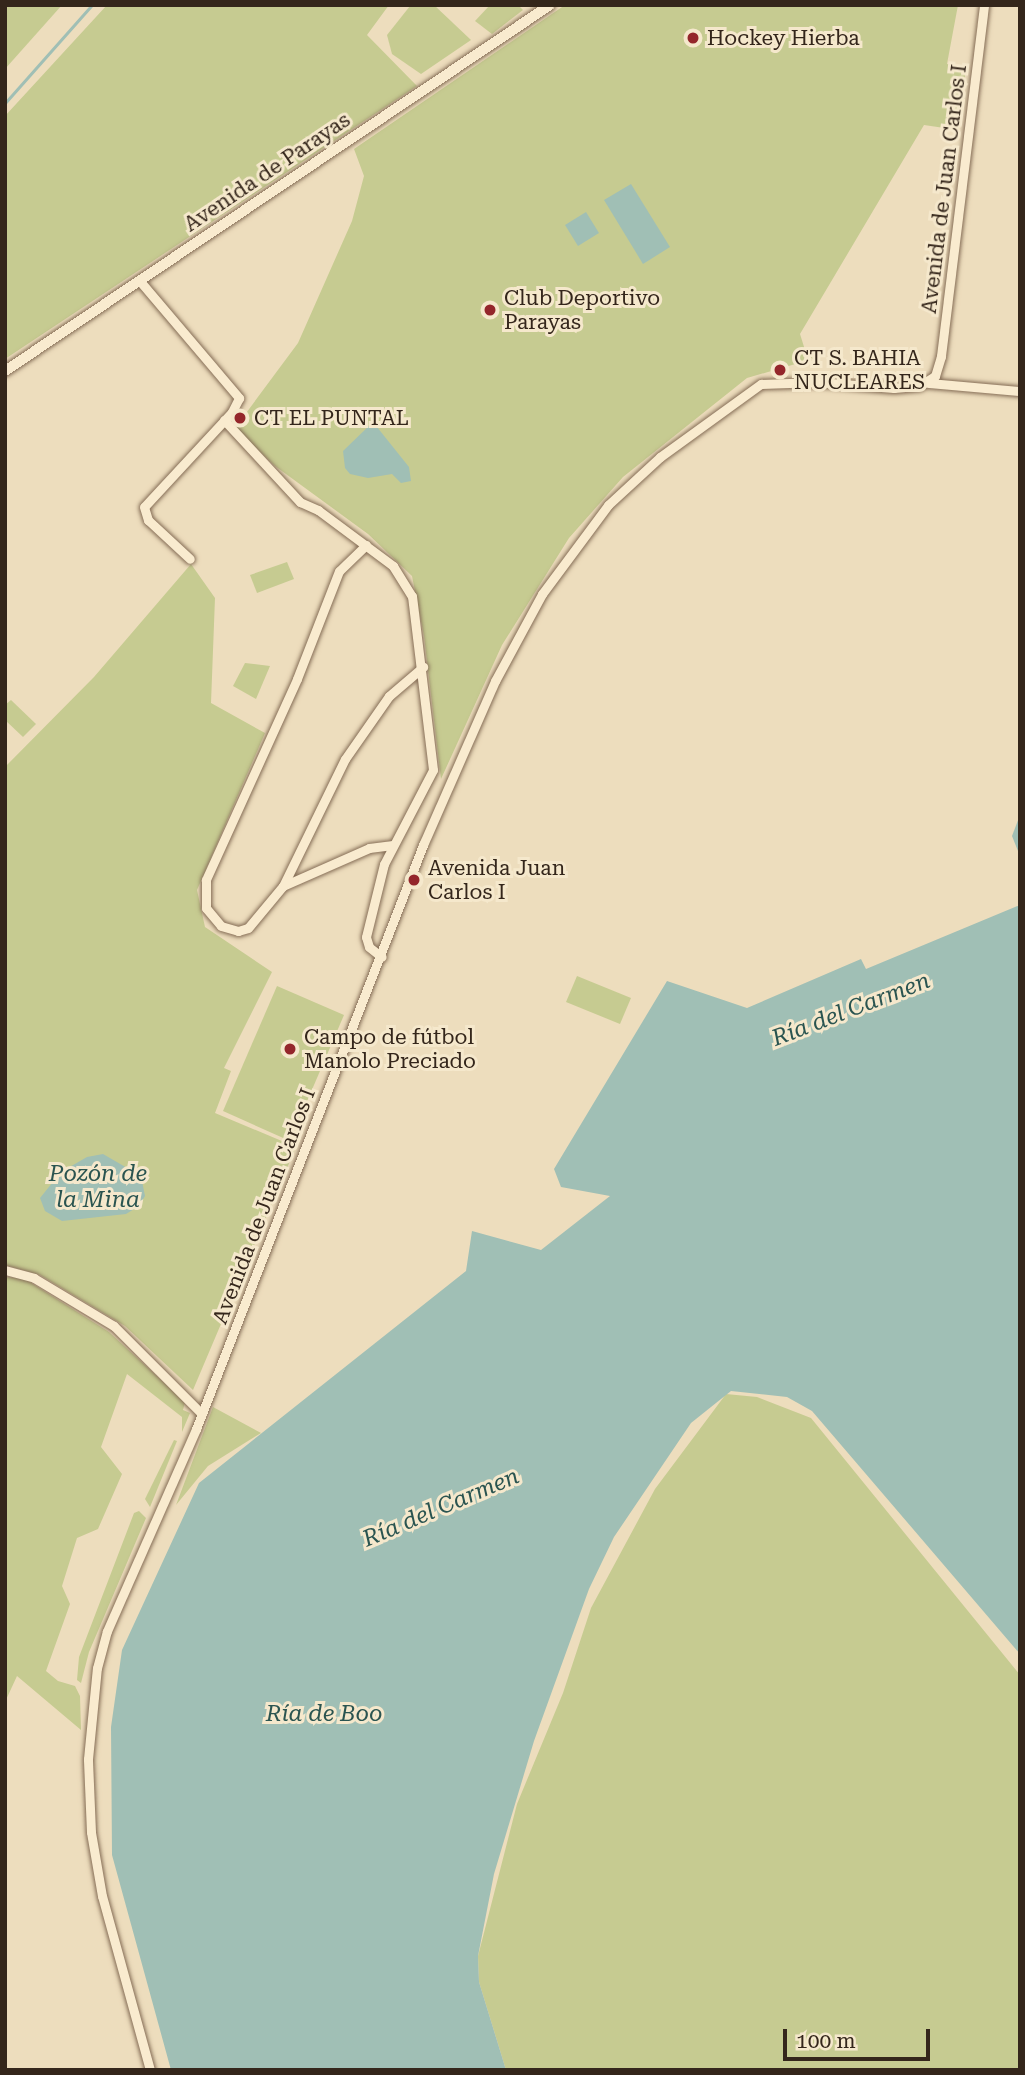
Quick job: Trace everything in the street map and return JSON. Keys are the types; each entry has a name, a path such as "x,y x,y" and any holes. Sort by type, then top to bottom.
{"street":[{"name":"Avenida de Parayas","path":"5,371 550,5"},
{"name":"Avenida de Juan Carlos I","path":"150,2070 96,1871 91,1832 91,1710 107,1631 202,1414 424,845 495,681 542,594 608,505 660,457 761,384 818,382 894,388 928,383 941,356 984,5"},
{"path":"139,280 236,392 239,403 144,507 148,520 190,559"},
{"path":"928,383 1020,391"},
{"path":"224,420 300,502 366,544 393,566 408,587 423,667 433,770 393,845 366,937 369,947 382,957"},
{"path":"366,544 339,571 297,679 206,880 206,908 221,926 244,930 283,886 345,759 389,696 423,667"},
{"path":"283,886 369,848 393,845"},
{"path":"5,1270 34,1278 114,1326 202,1414"}],"green space":[{"path":"5,5 62,5 5,69"},
{"path":"107,5 389,5 367,35 417,86 5,359 5,116"},
{"path":"434,5 471,40 421,74 392,54 387,35 410,6"},
{"path":"490,5 518,5 523,10 492,34 475,21"},
{"name":"Club Deportivo Parayas","path":"565,5 958,5 947,64 966,68 958,130 924,125 800,334 805,350 816,358 747,378 623,477 569,538 502,645 441,779 424,636 412,576 368,534 275,466 235,428 298,343 352,221 364,176 354,149"},
{"path":"287,562 294,579 257,593 250,575"},
{"path":"191,564 215,598 211,703 265,733 197,890 205,927 272,972 224,1068 231,1071 215,1113 296,1147 193,1390 125,1326 40,1275 5,1265 5,767 94,677"},
{"path":"245,663 270,666 256,699 233,686"},
{"path":"11,700 36,724 23,737 5,720 5,705"},
{"path":"577,976 631,998 620,1024 566,1002"},
{"name":"Campo de fútbol Manolo Preciado","path":"277,986 344,1015 290,1141 223,1111"},
{"path":"5,1278 25,1279 109,1332 185,1402 183,1410 190,1413 182,1432 182,1417 127,1374 101,1447 122,1474 98,1529 77,1538 62,1586 70,1604 46,1671 58,1681 75,1686 80,1696 81,1730 17,1676 5,1702"},
{"path":"726,1394 757,1397 811,1418 1020,1675 1020,2070 506,2070 479,1982 478,1956 517,1804 563,1693 591,1608 655,1489"},
{"path":"213,1407 261,1433 208,1466 176,1505"},
{"path":"174,1440 177,1441 150,1507 145,1499"},
{"path":"139,1511 146,1518 89,1652 81,1683 77,1680 79,1657 134,1513"}],"water":[{"path":"631,184 670,247 643,264 604,200"},
{"path":"586,212 599,233 578,246 565,225"},
{"path":"373,422 409,467 411,481 401,483 392,474 368,478 350,474 345,468 343,451"},
{"path":"1020,815 1020,856 1012,836"},
{"name":"Ría de Boo","path":"1020,905 1020,1654 812,1411 787,1397 731,1391 691,1423 614,1537 589,1589 534,1741 494,1874 478,1956 479,1982 506,2070 171,2070 112,1855 111,1727 122,1650 199,1483 466,1271 472,1231 541,1250 610,1196 561,1187 554,1169 667,981 747,1008 861,959 866,969"},
{"name":"Pozón de la Mina","path":"103,1154 141,1176 145,1196 139,1206 126,1214 62,1221 45,1211 40,1198 61,1172 87,1157"}],"waterway":[{"path":"5,103 92,5"}],"place":[{"name":"Hockey Hierba","path":"693,38"},
{"name":"Club Deportivo Parayas","path":"490,310"},
{"name":"CT S. BAHIA NUCLEARES","path":"780,370"},
{"name":"CT EL PUNTAL","path":"240,418"},
{"name":"Avenida Juan Carlos I","path":"414,880"},
{"name":"Campo de fútbol Manolo Preciado","path":"290,1049"}],"water label":[{"name":"Ría del Carmen","path":"851,1010"},
{"name":"Ría del Carmen","path":"441,1508"}]}
